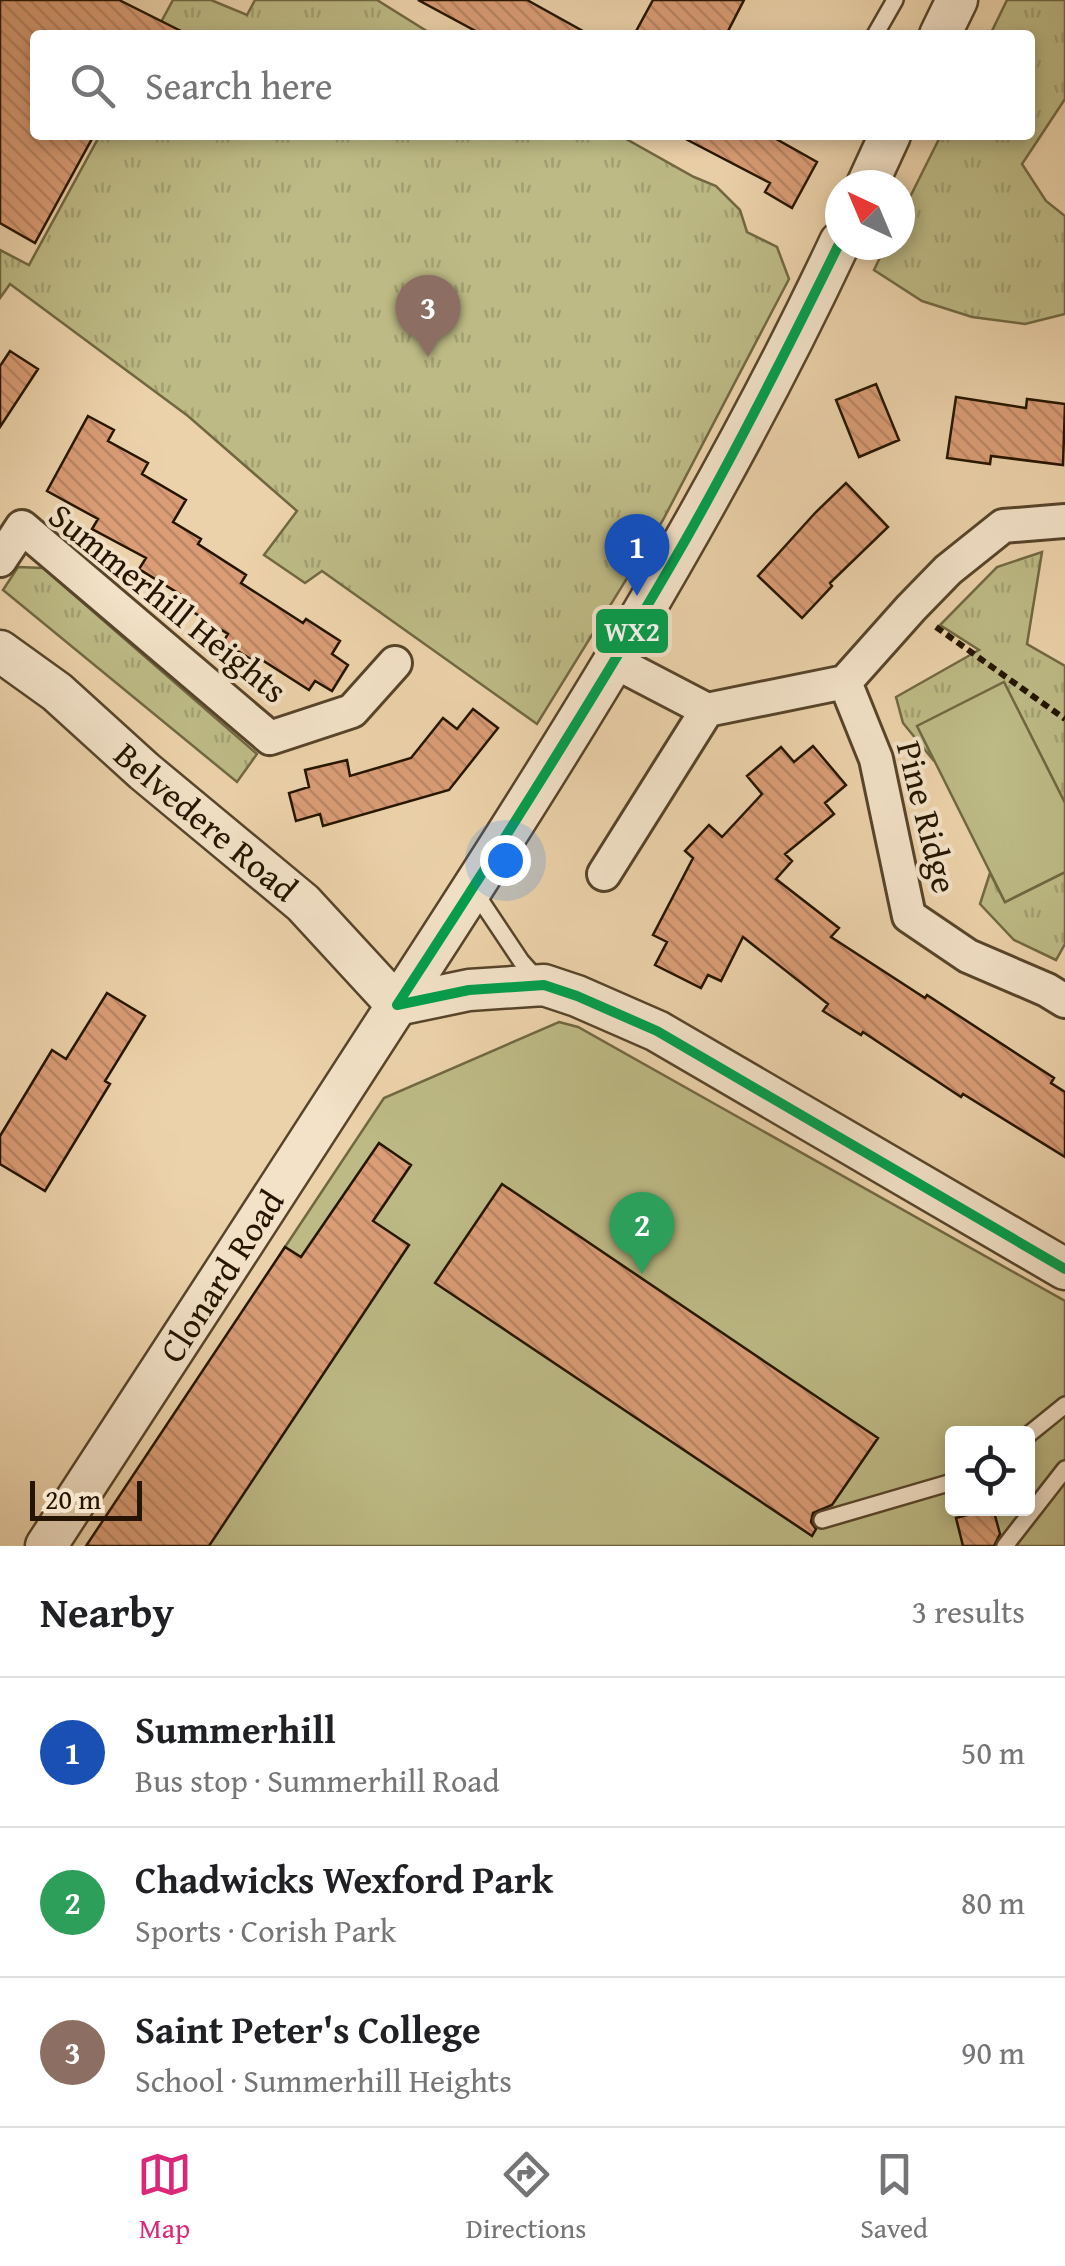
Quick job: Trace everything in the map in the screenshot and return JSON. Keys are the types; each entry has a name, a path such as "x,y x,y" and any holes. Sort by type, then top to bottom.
{"street":[{"path":"942,30 957,0"},
{"path":"874,170 888,140"},
{"name":"Clonard Road","path":"46,1546 473,889 615,662 725,472 831,260"},
{"path":"615,662 707,710 845,682 948,570 1003,526 1065,521"},
{"name":"Summerhill Heights","path":"0,560 22,527 270,738 352,711 395,663"},
{"name":"Belvedere Road","path":"0,651 56,692 144,771 303,902 398,1005"},
{"name":"Pine Ridge","path":"845,682 876,760 908,916 968,956 1065,1001"},
{"path":"604,874 707,710"},
{"path":"398,1005 469,990 544,986 577,996 658,1031 1065,1269"}],"lane":[{"path":"878,30 895,0"},
{"path":"473,889 521,961 544,986"},
{"path":"1035,1429 1065,1405"},
{"path":"1005,1546 1065,1470"},
{"path":"822,1520 945,1484"}],"path":[{"path":"911,608 1065,719"}],"green space":[{"path":"173,0 211,0 247,15 255,0 377,0 425,30 157,30"},
{"path":"1007,0 1065,0 1065,99 1022,164 1046,201 1065,216 1065,314 1025,324 972,317 922,301 874,270 879,260 915,260 915,187 938,140 1035,140 1035,30 992,30"},
{"path":"97,140 628,140 716,186 740,210 747,232 777,247 789,279 663,520 537,724 322,571 305,583 264,555 297,511 188,416 10,284 0,298 0,250 29,265"},
{"path":"1042,552 1027,644 1065,666 1065,803 1004,683 918,726 934,761 903,723 896,697 979,650 940,625 997,567"},
{"path":"18,567 43,568 257,754 237,782 3,590"},
{"path":"1004,682 1065,803 1065,872 1005,902 917,726"},
{"path":"1065,872 1065,944 1056,960 1014,940 980,904 990,873 1005,902"},
{"path":"559,1022 578,1027 1065,1301 1065,1546 93,1546 384,1098"}],"building":[{"path":"0,0 119,0 179,30 30,30 30,140 91,140 35,243 0,223"},
{"path":"418,0 527,0 581,30 474,30"},
{"path":"653,0 744,0 729,30 637,30"},
{"path":"688,140 778,140 817,162 792,208 765,192 770,183"},
{"path":"10,351 38,369 0,427 0,366"},
{"path":"876,384 899,440 859,457 836,400"},
{"path":"956,397 1026,408 1027,399 1065,404 1063,465 991,456 990,464 947,458"},
{"path":"88,416 114,430 108,441 148,463 142,474 186,500 173,522 201,539 198,544 246,575 241,583 303,623 306,619 340,641 332,654 348,665 332,691 315,681 309,690 262,660 259,664 223,642 228,634 182,605 186,598 139,569 146,558 92,529 98,519 47,491"},
{"path":"846,483 888,527 830,583 832,586 802,618 758,576"},
{"path":"473,709 498,728 449,790 323,826 320,814 296,821 289,793 309,787 305,770 347,760 350,776 411,758 443,718 457,729"},
{"path":"813,746 846,785 825,803 834,814 785,854 792,861 776,879 839,928 831,937 1054,1078 1051,1083 1065,1092 1065,1157 823,1011 828,1004 743,937 721,981 708,975 701,988 655,965 667,942 653,935 693,858 685,851 709,825 722,837 762,794 747,776 781,747 794,762"},
{"path":"107,993 145,1016 105,1081 110,1084 45,1191 0,1164 0,1136 52,1050 66,1059"},
{"path":"379,1143 411,1165 373,1221 409,1245 209,1546 86,1546 285,1247 301,1257"},
{"path":"502,1184 878,1438 832,1505 813,1513 811,1522 816,1529 812,1536 435,1283"},
{"path":"995,1516 1000,1534 994,1546 963,1546 956,1518"}],"transit line":[{"name":"WX2","path":"397,1005 652,598 746,429 831,260"},
{"name":"WX2","path":"397,1005 469,990 544,985 577,996 657,1031 1065,1269"}],"place":[{"name":"Saint Peter's College","path":"428,357"},
{"name":"Summerhill","path":"637,596"},
{"name":"Chadwicks Wexford Park","path":"642,1274"}]}
